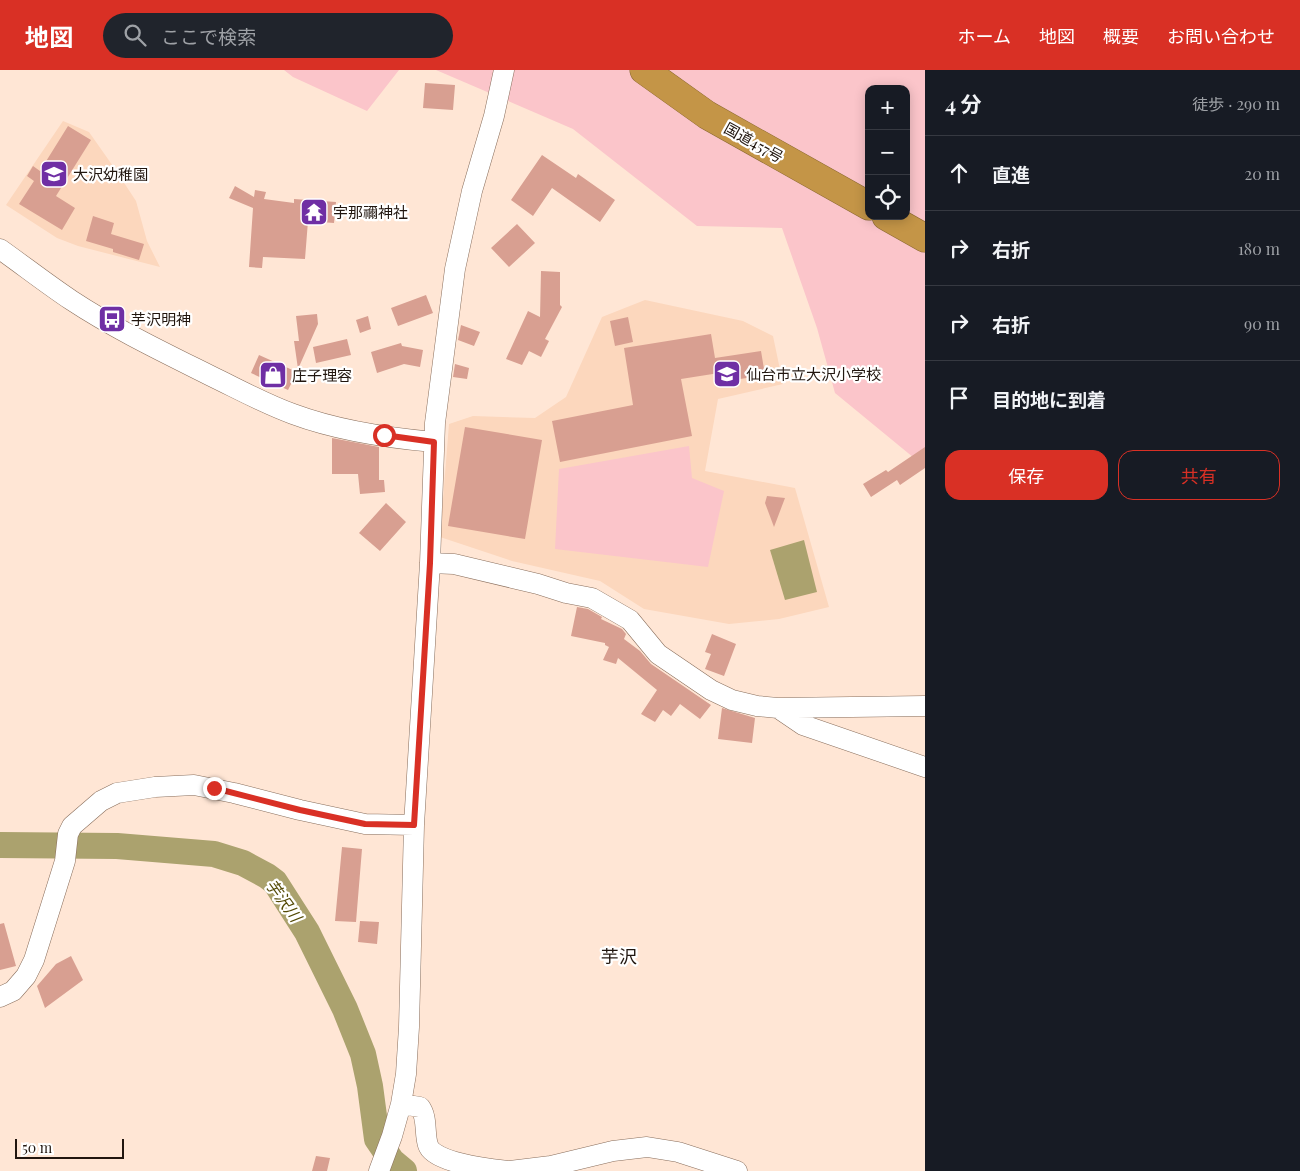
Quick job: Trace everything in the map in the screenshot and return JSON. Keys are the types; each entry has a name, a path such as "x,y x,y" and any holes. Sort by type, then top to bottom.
{"highway":[{"name":"国道457号","path":"644,70 707,115 865,204"},
{"path":"893,220 925,238"}],"street":[{"path":"379,1171 401,1104 406,1074 414,825 430,563 435,423 455,269 472,191 494,116 504,70"},
{"path":"0,249 71,300 101,318 149,345 255,398 293,414 336,426 408,440 434,442"},
{"path":"430,563 454,564 592,598 630,620 658,654 711,690 732,700 757,706 778,708 925,706"},
{"path":"778,708 803,724 925,768"},
{"path":"0,997 13,991 26,976 34,960 65,861 68,834 72,826 101,801 117,793 155,786 194,785 234,792 300,810 365,824 414,825"},
{"path":"401,1104 420,1107 424,1113 428,1147 433,1154 462,1163 509,1171 551,1166 613,1151 647,1147 678,1152 737,1171"}],"shaded area":[{"path":"284,70 399,70 367,111 293,77"},
{"path":"436,70 925,70 925,467 835,393 817,328 782,228 697,226 573,129"},
{"path":"63,121 89,132 115,169 136,201 147,241 160,267 78,246 57,238 6,205"},
{"name":"仙台市立大沢小学校","path":"645,300 743,321 773,336 783,384 718,399 705,471 795,488 829,607 779,619 729,624 644,609 600,581 512,561 440,537 449,424 473,416 535,418 566,397 602,317"},
{"path":"689,446 692,478 724,491 708,567 555,549 559,469"},
{"path":"804,540 817,592 785,600 770,550"}],"building":[{"path":"425,83 455,85 453,110 423,108"},
{"path":"68,126 91,140 56,196 75,208 62,230 19,204 34,181 27,176 33,166 40,171"},
{"path":"542,155 576,178 578,174 615,200 600,222 552,188 533,216 511,200"},
{"path":"235,186 254,197 255,190 266,192 264,199 294,203 294,199 336,202 334,223 308,221 305,259 263,257 262,268 249,267 253,208 229,198"},
{"path":"93,216 114,223 111,234 144,244 139,260 113,252 113,249 86,241"},
{"path":"517,224 535,243 509,267 491,248"},
{"path":"541,271 560,272 560,305 562,307 545,339 549,341 541,357 529,351 522,365 506,359 528,311 540,317"},
{"path":"426,295 433,313 398,326 391,308"},
{"path":"317,314 318,324 298,369 294,341 299,341 296,316"},
{"path":"368,316 371,329 360,333 356,320"},
{"path":"628,317 633,342 615,346 610,321"},
{"path":"461,325 480,332 474,346 458,340"},
{"path":"711,334 715,358 761,351 765,375 721,382 719,373 681,379 692,436 560,462 552,421 633,405 624,348"},
{"path":"347,339 351,355 316,363 313,347"},
{"path":"401,343 402,346 423,350 420,367 404,364 377,373 371,352"},
{"path":"259,355 297,372 288,390 251,373"},
{"path":"455,364 469,368 467,379 453,377"},
{"path":"465,427 542,440 525,539 448,526"},
{"path":"332,438 379,447 379,480 384,480 385,492 360,494 358,474 332,474"},
{"path":"925,447 925,468 900,485 897,480 871,497 863,484 886,470 888,472"},
{"path":"767,496 785,498 774,527 765,503"},
{"path":"386,503 406,522 380,551 359,533"},
{"path":"577,607 588,609 602,617 601,619 622,629 626,634 624,639 640,651 651,664 711,705 700,719 680,704 671,716 663,710 655,722 641,714 657,690 618,658 616,664 603,660 609,647 605,643 571,636"},
{"path":"712,634 736,644 724,676 705,669 711,654 705,652"},
{"path":"722,708 755,718 752,743 718,739"},
{"path":"342,847 362,849 356,922 335,921"},
{"path":"360,921 379,922 377,944 358,942"},
{"path":"4,923 16,966 0,970 0,924"},
{"path":"71,956 83,980 45,1008 37,986 56,964"},
{"path":"316,1156 330,1158 327,1171 312,1171"}],"waterway":[{"name":"芋沢川","path":"0,845 117,846 214,854 243,863 275,882 307,932 345,1009 363,1054 370,1086 377,1139 392,1161 404,1171"}],"place":[{"name":"大沢幼稚園","path":"54,174"},
{"name":"宇那禰神社","path":"314,212"},
{"name":"芋沢明神","path":"112,319"},
{"name":"仙台市立大沢小学校","path":"727,374"},
{"name":"庄子理容","path":"273,375"}],"district":[{"name":"芋沢","path":"619,956"}],"route":[{"path":"214,788 365,824 414,825 430,563 434,442 408,440 384,435"}]}
